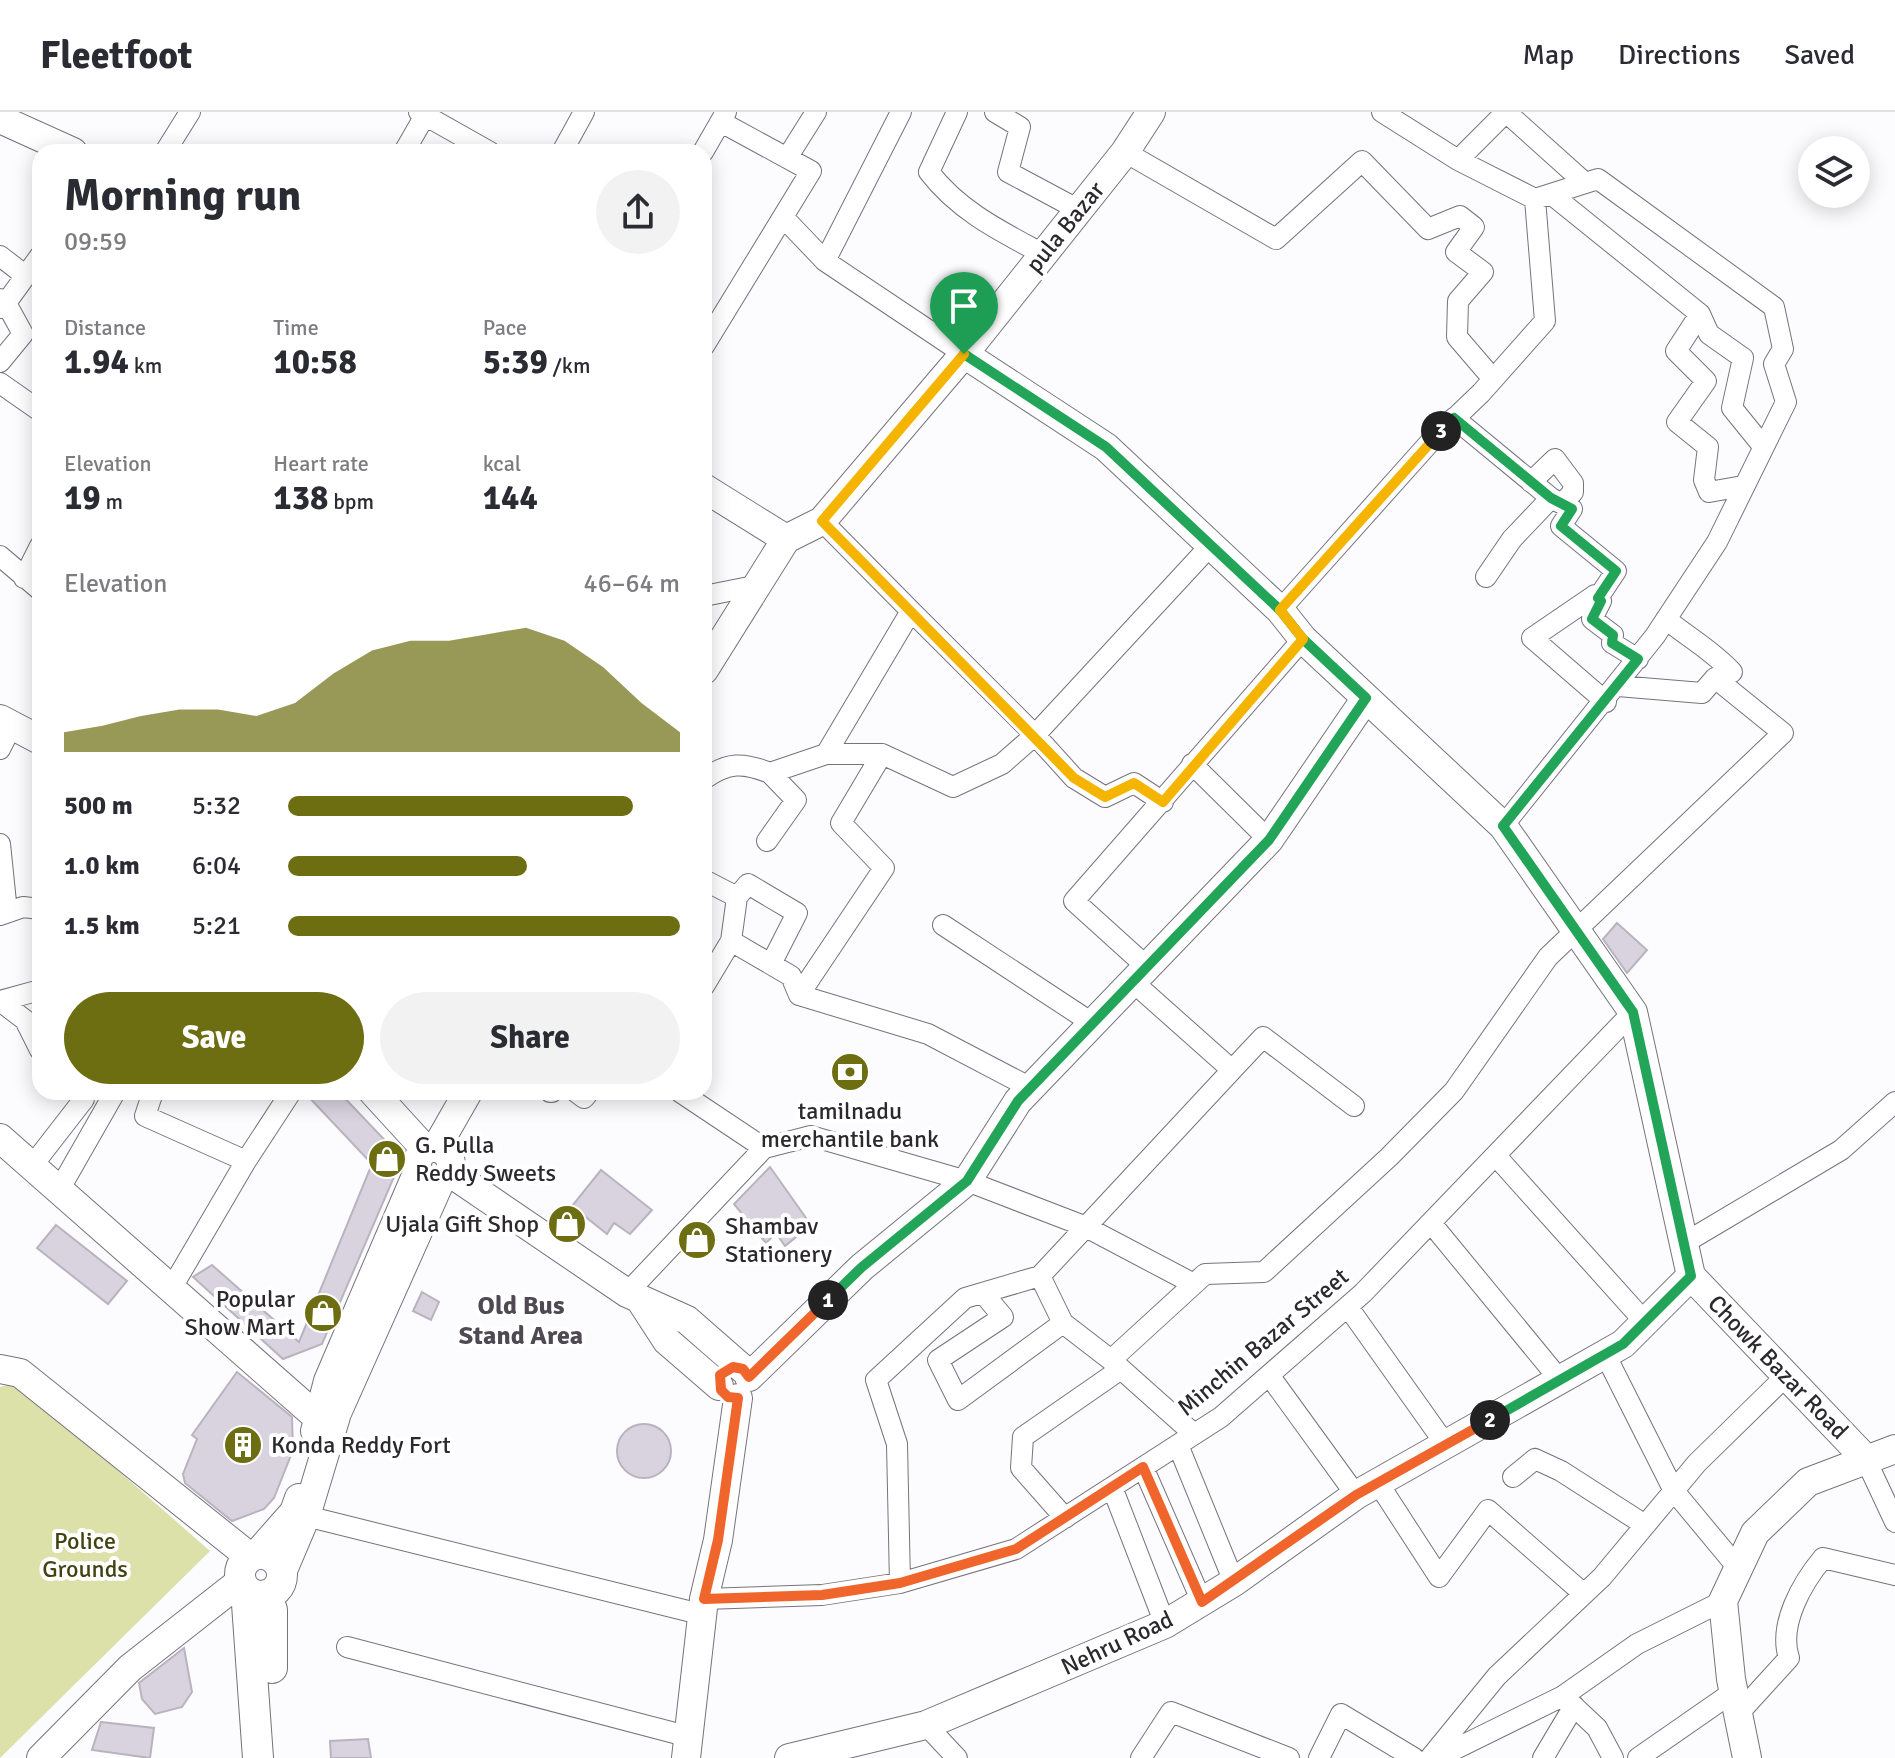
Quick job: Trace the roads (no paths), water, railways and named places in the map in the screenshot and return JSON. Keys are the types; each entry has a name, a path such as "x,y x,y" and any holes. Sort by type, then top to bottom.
{"main road":[{"path":"257,1575 258,1758"},
{"path":"257,1575 272,1610 270,1645 277,1758"}],"street":[{"path":"170,144 190,112"},
{"path":"566,144 584,112"},
{"path":"787,158 816,112"},
{"path":"825,261 901,112"},
{"path":"957,112 929,172 946,195 973,216 1043,254"},
{"path":"995,112 1020,127 1008,172 1079,210"},
{"name":"pula Bazar","path":"712,657 786,539 822,521 964,354 1125,152 1151,112"},
{"path":"1384,112 1458,160 1543,196 1700,314 1709,334 1743,358 1732,408 1762,445"},
{"path":"1458,160 1507,112 1585,183"},
{"path":"408,144 424,113 476,144"},
{"path":"708,144 723,117 811,171 712,333"},
{"path":"3,126 51,144"},
{"path":"1125,152 1276,239 1362,161 1428,229 1460,216 1474,227 1456,252 1483,272 1458,301 1457,337 1493,379"},
{"path":"1503,826 1612,694 1666,619 1717,542 1762,445 1786,402 1774,364 1783,349 1774,307 1598,179 1543,196"},
{"path":"1280,610 1545,321 1543,196"},
{"path":"783,217 825,261 1106,447 1280,610 1303,639 1503,826 1633,1012 1686,1242 1691,1276"},
{"path":"0,256 26,276"},
{"path":"0,362 23,334 2,303 32,267"},
{"path":"1700,314 1676,351 1706,381 1677,422 1708,447 1704,480 1709,492 1743,486"},
{"path":"0,383 32,405"},
{"path":"1454,418 1531,482 1572,509 1561,526 1616,571 1598,598"},
{"path":"1486,577 1512,539 1556,501 1573,492 1573,483 1555,459 1531,482"},
{"path":"712,494 786,539"},
{"path":"822,521 1074,778 1105,797 1134,783 1163,802"},
{"path":"770,773 826,754 882,754 953,787 1002,764 1035,735 1210,546"},
{"path":"2,561 32,584"},
{"path":"712,594 754,586"},
{"path":"1638,659 1612,643 1613,635 1592,619 1601,601 1595,595 1532,638 1612,694 1702,693 1715,678 1732,672 1714,652 1700,647 1666,619"},
{"path":"826,754 911,611"},
{"path":"1232,1070 1074,901 1115,850 1163,802 1192,764 1303,639"},
{"path":"1065,1518 1021,1468 1023,1437 1116,1365 1192,1283 1205,1274 1264,1272 1389,1157 1454,1091 1548,957 1576,934 1783,733 1715,678"},
{"path":"347,1647 686,1747 704,1607 718,1540 737,1383 862,1267 967,1181 1018,1101 1269,840 1366,698"},
{"path":"4,731 32,738"},
{"path":"799,995 884,868 841,823 882,754"},
{"path":"712,773 722,766 747,763 770,773 796,800 767,841"},
{"path":"1192,764 1269,840"},
{"path":"0,844 4,914 23,907 32,908"},
{"path":"712,884 737,897"},
{"path":"712,973 731,941 737,897 748,884 797,913 771,964"},
{"path":"943,925 1092,1023"},
{"path":"731,941 791,976 799,995"},
{"path":"0,1001 32,992"},
{"path":"799,995 928,1034 1031,1088"},
{"path":"0,1001 25,1020 32,1034"},
{"name":"Minchin Bazar Street","path":"306,1516 704,1607 822,1595 900,1583 1016,1549 1221,1417 1348,1307 1633,1012"},
{"path":"900,1583 897,1444 876,1380 965,1298 1040,1276 1263,1037 1354,1106"},
{"path":"32,1166 83,1100"},
{"path":"59,1190 110,1100"},
{"path":"150,1100 145,1116 246,1161"},
{"path":"171,1289 286,1100"},
{"path":"380,1100 434,1164 634,1297 667,1341 737,1383"},
{"path":"41,1758 130,1668 257,1575 306,1516 325,1421 328,1381 464,1100"},
{"path":"692,1100 764,1148"},
{"path":"1686,1242 1841,1150 1895,1102"},
{"path":"634,1297 764,1148 811,1136 967,1181 1084,1226 1192,1283"},
{"path":"0,1138 325,1421"},
{"path":"1496,1156 1644,1321"},
{"path":"1431,1223 1560,1380"},
{"path":"1040,1276 1063,1323 1116,1365 1186,1440 1234,1582"},
{"name":"Nehru Road","path":"789,1758 926,1725 1165,1624 1234,1582 1367,1489 1623,1344 1691,1276"},
{"name":"Chowk Bazar Road","path":"1691,1276 1865,1458"},
{"path":"983,1293 1003,1317 938,1360 958,1400 1063,1323"},
{"path":"1348,1307 1446,1445"},
{"path":"1605,1354 1674,1491 1738,1568"},
{"path":"0,1369 20,1373 257,1575"},
{"path":"1269,1375 1439,1577 1488,1510 1584,1594"},
{"path":"1430,1758 1497,1676 1584,1594 1674,1491 1787,1375"},
{"path":"257,1575 294,1512 325,1421"},
{"path":"1747,1758 1736,1703 1723,1601 1738,1568 1755,1533 1808,1482 1895,1449"},
{"path":"1865,1458 1895,1522"},
{"path":"1513,1477 1535,1459 1561,1471 1645,1525"},
{"path":"1143,1467 1202,1602"},
{"path":"1112,1487 1165,1624"},
{"path":"1638,1758 1736,1703 1789,1658 1784,1644 1787,1622 1807,1577 1823,1558 1895,1575"},
{"path":"1437,1758 1486,1733 1569,1701 1637,1644 1723,1601"},
{"path":"1543,1758 1569,1701"},
{"path":"1569,1701 1597,1728 1613,1758"},
{"path":"1141,1758 1171,1712 1289,1758"},
{"path":"1319,1758 1341,1714 1414,1758"},
{"path":"926,1725 957,1758"},
{"path":"1480,1758 1486,1733"}],"place":[{"name":"tamilnadu merchantile bank","path":"850,1072"},
{"name":"G. Pulla Reddy Sweets","path":"387,1159"},
{"name":"Ujala Gift Shop","path":"567,1224"},
{"name":"Shambav Stationery","path":"697,1240"},
{"name":"Popular Show Mart","path":"323,1313"},
{"name":"Konda Reddy Fort","path":"243,1445"}],"district":[{"name":"Old Bus Stand Area","path":"521,1320"}],"park label":[{"name":"Police Grounds","path":"85,1555"}]}
